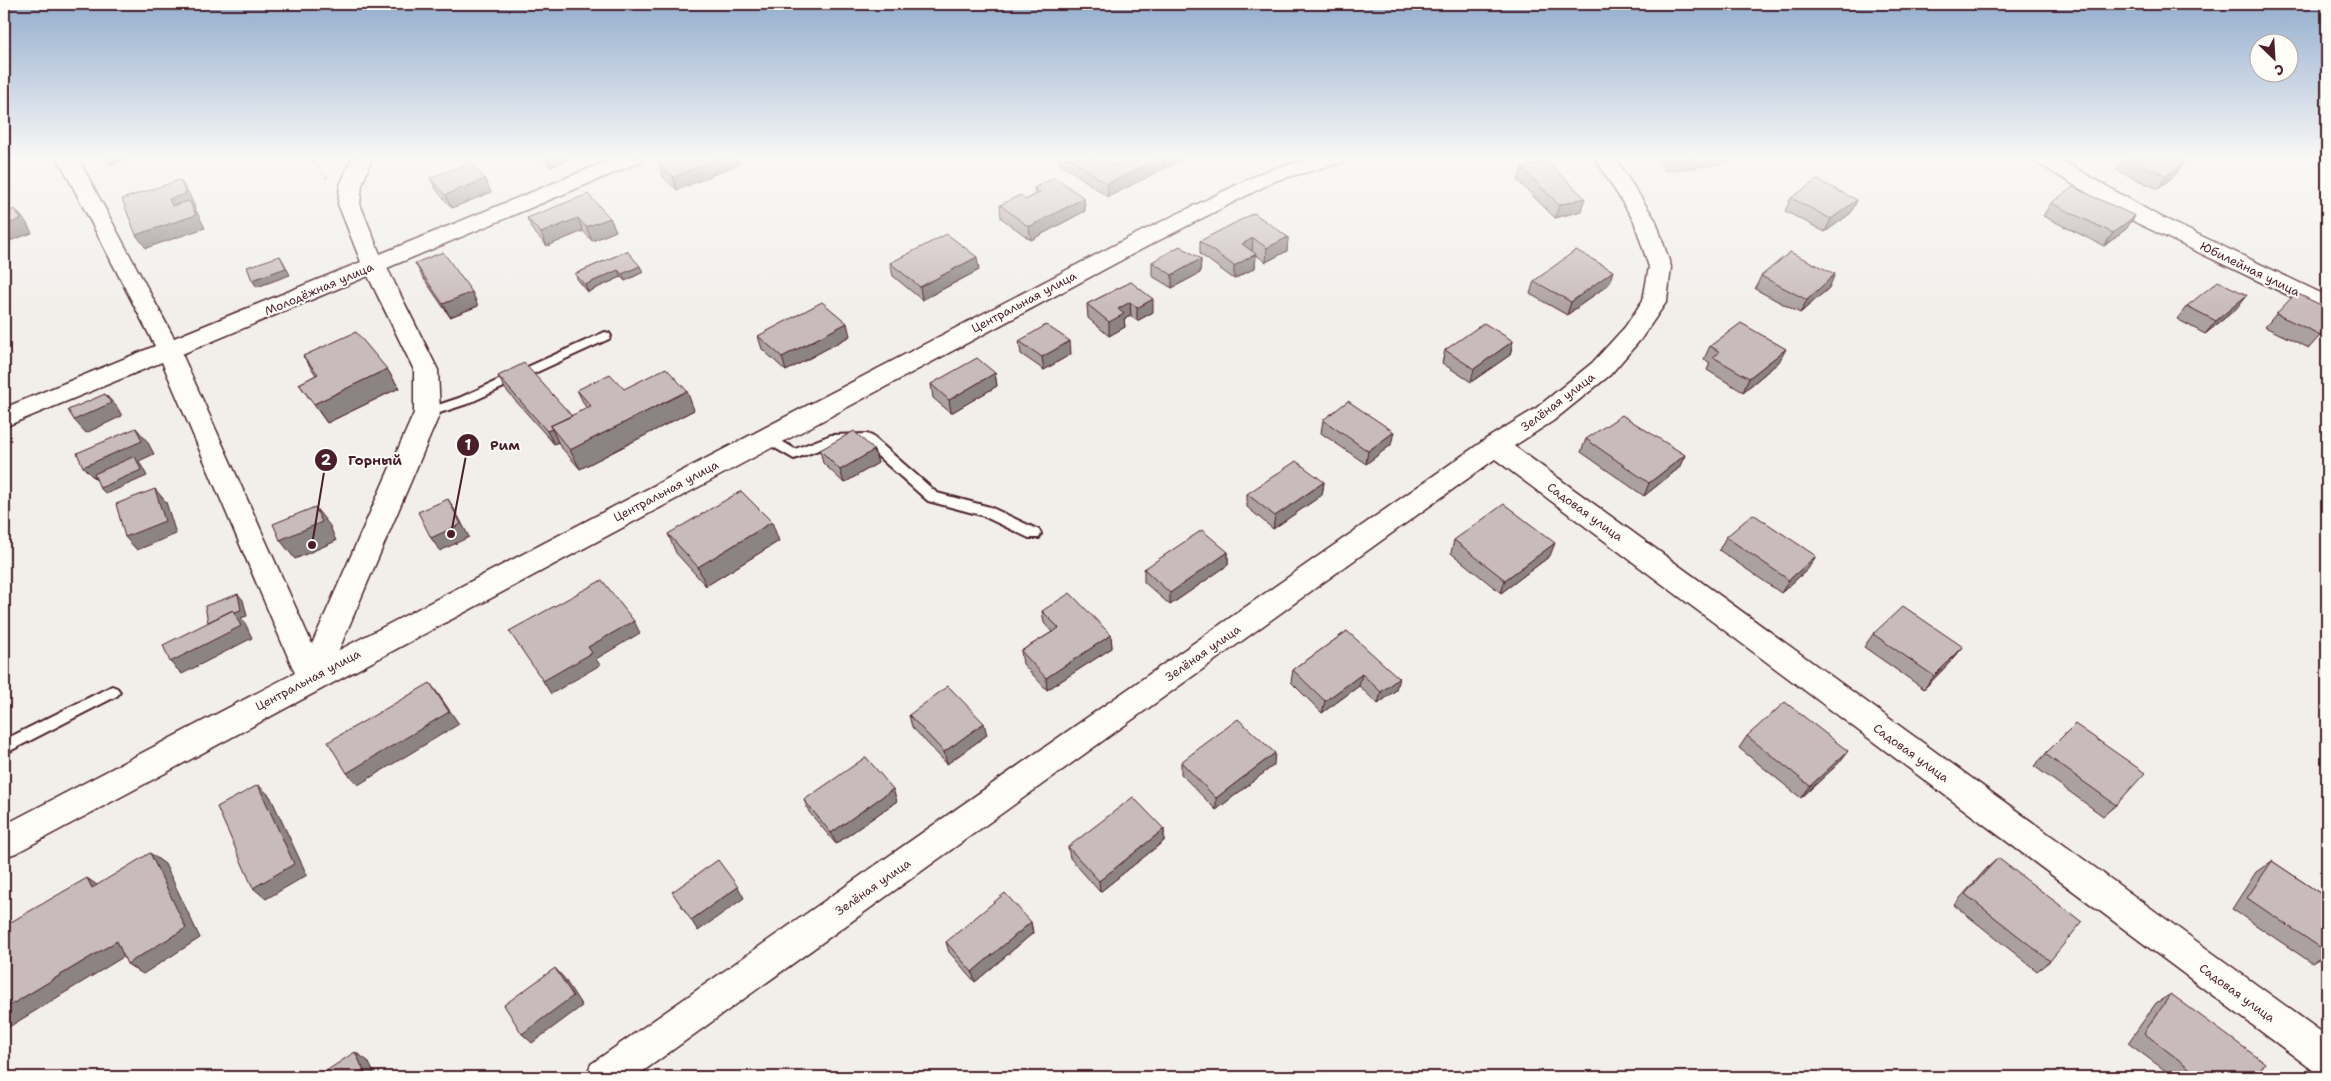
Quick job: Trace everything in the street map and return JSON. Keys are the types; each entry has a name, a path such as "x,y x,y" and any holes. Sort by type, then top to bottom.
{"street":[{"path":"95,208 170,351 312,678"},
{"path":"312,678 427,413 426,370 374,266 351,208"},
{"name":"Молодёжная улица","path":"4,418 512,208"},
{"name":"Центральная улица","path":"4,842 1202,208"},
{"name":"Зелёная улица","path":"604,1077 1495,446 1544,415 1601,369 1634,333 1655,301 1660,267 1648,230 1636,208"},
{"name":"Юбилейная улица","path":"2129,208 2327,305"},
{"name":"Садовая улица","path":"1495,446 2149,929 2327,1058"}],"lane":[{"path":"427,413 463,401 605,336"},
{"path":"773,441 794,454 830,440 867,439 933,497 985,511 1034,534"},
{"path":"4,748 112,692"}],"building":[{"path":"126,208 193,208 196,215 136,235"},
{"path":"551,208 601,208 610,218 586,227 578,218 541,233 527,218"},
{"path":"1005,208 1064,208 1029,227"},
{"path":"1811,208 1845,208 1831,219"},
{"path":"2062,208 2119,208 2135,216 2113,233"},
{"path":"15,209 21,219 4,226 4,213"},
{"path":"1254,213 1288,237 1267,248 1253,238 1242,244 1256,254 1234,266 1200,241"},
{"path":"947,234 977,257 920,287 890,263"},
{"path":"1180,246 1201,259 1172,275 1152,262"},
{"path":"1576,250 1613,271 1571,302 1534,281"},
{"path":"627,251 640,266 622,274 618,270 585,285 575,274"},
{"path":"443,252 472,292 443,304 415,263"},
{"path":"1790,252 1835,274 1807,300 1761,276"},
{"path":"280,256 286,268 252,280 247,267"},
{"path":"2218,281 2247,295 2216,321 2187,306"},
{"path":"1131,282 1153,299 1137,308 1130,302 1118,309 1124,314 1109,322 1087,304"},
{"path":"2296,293 2327,308 2327,328 2321,335 2276,314"},
{"path":"822,302 847,323 782,357 758,336"},
{"path":"1484,323 1513,341 1474,369 1445,350"},
{"path":"1741,323 1786,349 1749,378 1713,357 1720,352 1710,346"},
{"path":"1046,325 1070,341 1042,357 1019,341"},
{"path":"356,332 387,369 314,404 299,384 318,374 303,356"},
{"path":"977,358 995,373 949,400 931,384"},
{"path":"524,363 572,416 550,426 552,429 547,431 498,376"},
{"path":"666,368 687,391 570,450 550,426 591,406 577,390 610,374 624,389"},
{"path":"105,394 111,403 74,420 68,410"},
{"path":"1348,401 1394,432 1368,451 1323,420"},
{"path":"1622,415 1685,455 1649,483 1586,439"},
{"path":"136,428 142,441 83,467 77,453"},
{"path":"854,431 874,450 840,470 820,450"},
{"path":"135,456 141,470 100,488 94,474"},
{"path":"1296,461 1324,482 1275,516 1247,494"},
{"path":"155,489 165,521 125,537 116,504"},
{"path":"741,491 772,522 698,567 668,534"},
{"path":"448,499 461,524 431,538 418,512"},
{"path":"1504,504 1555,543 1505,580 1454,540"},
{"path":"315,507 322,522 280,540 273,524"},
{"path":"1753,514 1816,556 1789,580 1726,537"},
{"path":"1202,530 1228,552 1170,593 1144,569"},
{"path":"602,580 634,621 588,647 592,653 543,681 509,631"},
{"path":"1070,593 1111,635 1046,678 1021,651 1059,628 1042,611"},
{"path":"238,594 241,610 235,612 233,610 208,622 205,606"},
{"path":"1903,606 1963,647 1934,676 1873,634"},
{"path":"233,610 241,626 170,662 163,645"},
{"path":"1347,631 1399,678 1381,692 1362,674 1325,701 1293,670"},
{"path":"430,683 449,712 347,773 328,742"},
{"path":"948,686 984,723 944,752 909,715"},
{"path":"1785,702 1848,751 1810,786 1747,736"},
{"path":"1238,719 1275,753 1216,798 1181,762"},
{"path":"2075,724 2145,773 2116,805 2045,754"},
{"path":"866,757 893,789 831,833 804,800"},
{"path":"258,785 294,864 253,888 217,807"},
{"path":"1133,797 1164,829 1099,881 1068,847"},
{"path":"150,853 186,928 127,964 117,941 4,1009 4,926 87,878 92,888"},
{"path":"1998,858 2082,922 2050,961 1965,894"},
{"path":"718,860 738,887 691,920 672,892"},
{"path":"2272,861 2327,898 2327,952 2247,898"},
{"path":"1005,893 1031,922 972,972 946,942"},
{"path":"555,968 573,996 522,1034 504,1005"},
{"path":"2171,994 2265,1063 2256,1077 2201,1077 2144,1033"},
{"path":"355,1052 367,1077 317,1077"}],"place":[{"name":"Рим","path":"451,534"},
{"name":"Горный","path":"312,545"}]}
